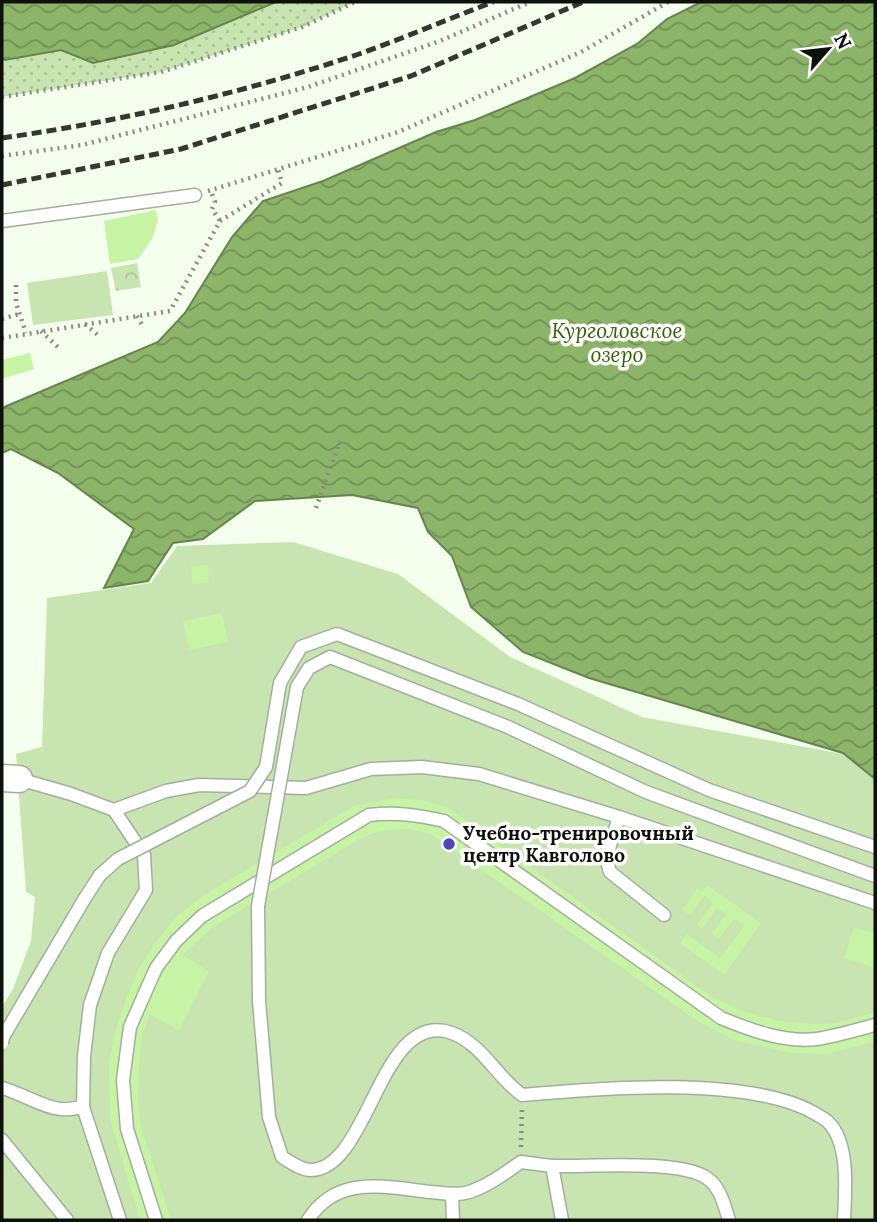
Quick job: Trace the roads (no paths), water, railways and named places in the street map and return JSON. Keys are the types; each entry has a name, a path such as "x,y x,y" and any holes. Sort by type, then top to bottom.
{"lane":[{"path":"2,221 195,195"},
{"path":"2,1043 3,1037 100,875 118,859 250,791 266,767 281,683 301,647 337,634 518,704 709,790 875,847"},
{"path":"844,1220 846,1181 841,1143 829,1122 799,1104 752,1093 697,1089 634,1088 523,1095 509,1086 466,1040 444,1031 426,1032 407,1045 390,1063 345,1151 327,1164 312,1170 299,1167 282,1157 269,1117 259,1000 258,906 298,687 309,668 330,657 508,727 646,792 875,876"},
{"path":"114,810 166,791 199,785 306,788 370,769 422,767 480,774 619,817 875,903"},
{"path":"10,778 71,794 114,810 144,855 146,890 108,953 90,1005 84,1056 83,1107 120,1220"},
{"path":"156,1220 127,1129 123,1080 130,1027 156,968 176,941 202,916 369,814 415,814 444,821 721,1018 752,1030 779,1036 815,1039 875,1025"},
{"path":"619,817 606,858 610,872 664,915"},
{"path":"2,1088 62,1110 83,1107"},
{"path":"2,1140 67,1220"},
{"path":"308,1220 327,1198 345,1189 373,1186 452,1194 468,1193 493,1181 521,1162 552,1166 600,1164 685,1170 706,1177 719,1189 729,1220"},
{"path":"552,1166 562,1220"},
{"path":"452,1194 453,1220"}],"water":[{"path":"2,2 276,2 174,45 93,63 61,50 5,60 2,57"},
{"name":"Курголовское озеро","path":"701,2 875,2 875,779 843,753 589,678 523,652 471,607 452,556 428,532 418,508 352,495 255,501 203,539 173,543 148,581 104,588 134,529 58,473 11,449 2,453 2,408 158,342 185,313 232,237 263,201 323,181 436,132 475,120 575,78 637,44 667,19"}],"railway":[{"path":"2,138 138,114 271,81 359,54 493,2"},
{"path":"2,185 181,149 411,76 583,2"}],"place":[{"name":"Учебно-тренировочный центр Кавголово","path":"449,844"}]}
